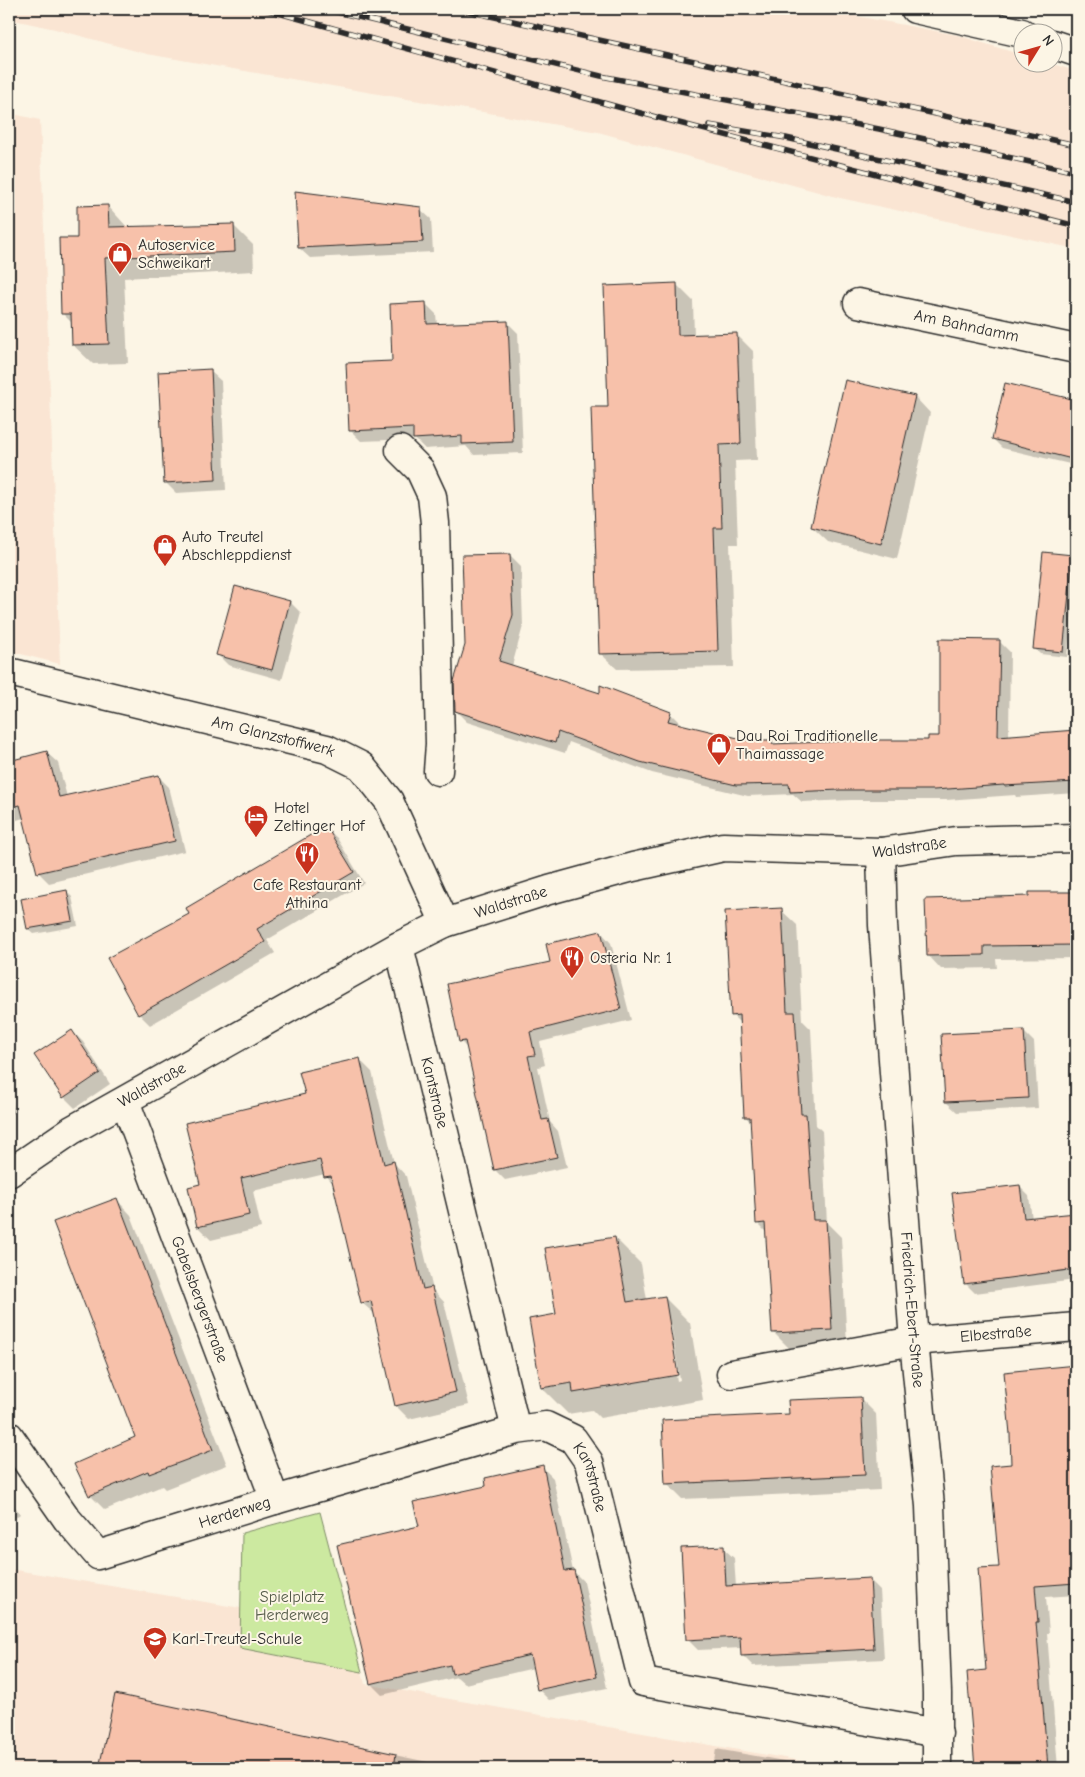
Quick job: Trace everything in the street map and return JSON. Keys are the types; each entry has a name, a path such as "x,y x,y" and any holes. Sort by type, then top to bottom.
{"street":[{"path":"915,9 1012,32"},
{"path":"1062,47 1076,52"},
{"name":"Am Bahndamm","path":"858,303 1076,349"},
{"path":"400,450 420,470 432,496 435,523 439,725 438,770"},
{"name":"Am Glanzstoffwerk","path":"9,672 327,749 360,766 389,801 445,923"},
{"name":"Waldstraße","path":"9,1173 72,1130 399,946 445,923 549,890 605,874 723,846 881,852 956,841 1076,838"},
{"name":"Friedrich-Ebert-Straße","path":"881,852 883,925 914,1341 930,1506 938,1768"},
{"name":"Kantstraße","path":"399,946 516,1430 546,1426 573,1439 589,1462 643,1682 938,1733"},
{"name":"Gabelsbergerstraße","path":"125,1101 275,1500"},
{"name":"Elbestraße","path":"731,1374 914,1341 1076,1327"},
{"name":"Herderweg","path":"9,1436 67,1519 98,1555 275,1500 516,1430"}],"shaded area":[{"path":"9,9 819,9 957,35 1012,52 1012,72 1062,72 1062,67 1076,71 1076,249 840,198 598,132 147,54 55,29 9,19"},
{"path":"9,113 40,120 60,664 9,651"},
{"name":"Karl-Treutel-Schule","path":"10,1569 241,1608 240,1648 362,1672 365,1684 841,1768 9,1768"}],"green space":[{"name":"Spielplatz Herderweg","path":"320,1512 362,1672 240,1648 242,1533"}],"building":[{"path":"295,191 421,207 423,242 298,248"},
{"name":"Autoservice Schweikart","path":"108,205 109,227 234,224 235,252 105,258 109,344 72,345 71,314 61,314 59,238 77,238 77,206"},
{"path":"677,283 678,335 737,333 741,444 719,445 722,528 714,528 718,651 599,654 591,407 608,407 604,286"},
{"path":"426,302 427,324 508,321 513,442 462,444 462,436 413,439 413,428 349,431 346,363 392,361 390,304"},
{"path":"211,369 216,480 164,483 158,372"},
{"path":"845,380 915,396 881,544 811,527"},
{"path":"1005,383 1076,400 1076,460 992,439"},
{"path":"1043,552 1073,555 1063,652 1033,649"},
{"path":"510,554 513,615 499,661 600,693 600,685 671,712 668,721 746,740 772,740 772,744 852,740 928,740 928,736 939,736 939,639 1000,640 998,736 1076,730 1076,782 934,790 790,792 789,784 736,785 640,762 558,732 555,743 455,711 454,681 465,645 462,555"},
{"path":"235,586 290,601 272,670 216,655"},
{"path":"47,751 59,797 159,775 175,841 37,873 20,805 9,808 9,761"},
{"path":"326,826 354,872 257,929 265,942 138,1015 107,958 189,914 186,908"},
{"path":"67,890 73,921 27,929 21,899"},
{"path":"1029,892 1076,892 1076,945 984,946 984,955 927,956 925,899 1029,896"},
{"path":"782,908 787,1012 795,1012 801,1114 806,1114 813,1220 826,1220 832,1330 772,1333 765,1223 756,1224 750,1117 744,1117 739,1015 731,1016 725,911"},
{"path":"601,931 621,1009 530,1032 535,1055 528,1056 542,1120 548,1119 557,1157 494,1170 465,1041 459,1042 447,984 550,962 546,944"},
{"path":"72,1030 100,1073 63,1098 34,1055"},
{"path":"1024,1030 1028,1098 945,1102 941,1034"},
{"path":"360,1058 384,1164 394,1161 423,1289 432,1287 456,1392 395,1406 371,1301 361,1303 331,1176 324,1177 320,1160 241,1178 249,1215 197,1227 188,1187 200,1184 185,1123 305,1094 299,1072"},
{"path":"1020,1185 1024,1218 1076,1213 1076,1269 964,1284 952,1193"},
{"path":"117,1198 213,1450 149,1474 148,1471 89,1496 74,1464 135,1437 53,1222"},
{"path":"615,1237 627,1302 665,1296 678,1375 573,1393 572,1383 541,1388 529,1319 556,1314 545,1248"},
{"path":"1076,1365 1076,1583 1035,1586 1038,1622 1036,1622 1048,1768 975,1768 967,1672 986,1670 978,1568 999,1567 990,1466 1011,1464 1004,1372"},
{"path":"861,1397 865,1475 665,1484 662,1420 789,1414 788,1400"},
{"path":"543,1465 565,1571 574,1570 597,1677 537,1690 530,1655 452,1674 450,1665 370,1684 337,1545 419,1526 413,1502 486,1486 485,1478"},
{"path":"724,1546 726,1586 870,1578 874,1649 741,1656 740,1637 686,1640 681,1548"},
{"path":"115,1694 396,1754 394,1768 99,1768"}],"railway":[{"path":"264,9 629,110 1076,226"},
{"path":"325,9 601,76 879,129 1076,172"},
{"path":"458,9 1076,145"},
{"path":"709,125 786,138 1076,202"}],"place":[{"name":"Autoservice Schweikart","path":"120,275"},
{"name":"Auto Treutel Abschleppdienst","path":"165,567"},
{"name":"Dau Roi Traditionelle Thaimassage","path":"719,766"},
{"name":"Hotel Zeltinger Hof","path":"256,838"},
{"name":"Cafe Restaurant Athina","path":"307,875"},
{"name":"Osteria Nr. 1","path":"572,979"},
{"name":"Karl-Treutel-Schule","path":"155,1660"}]}
